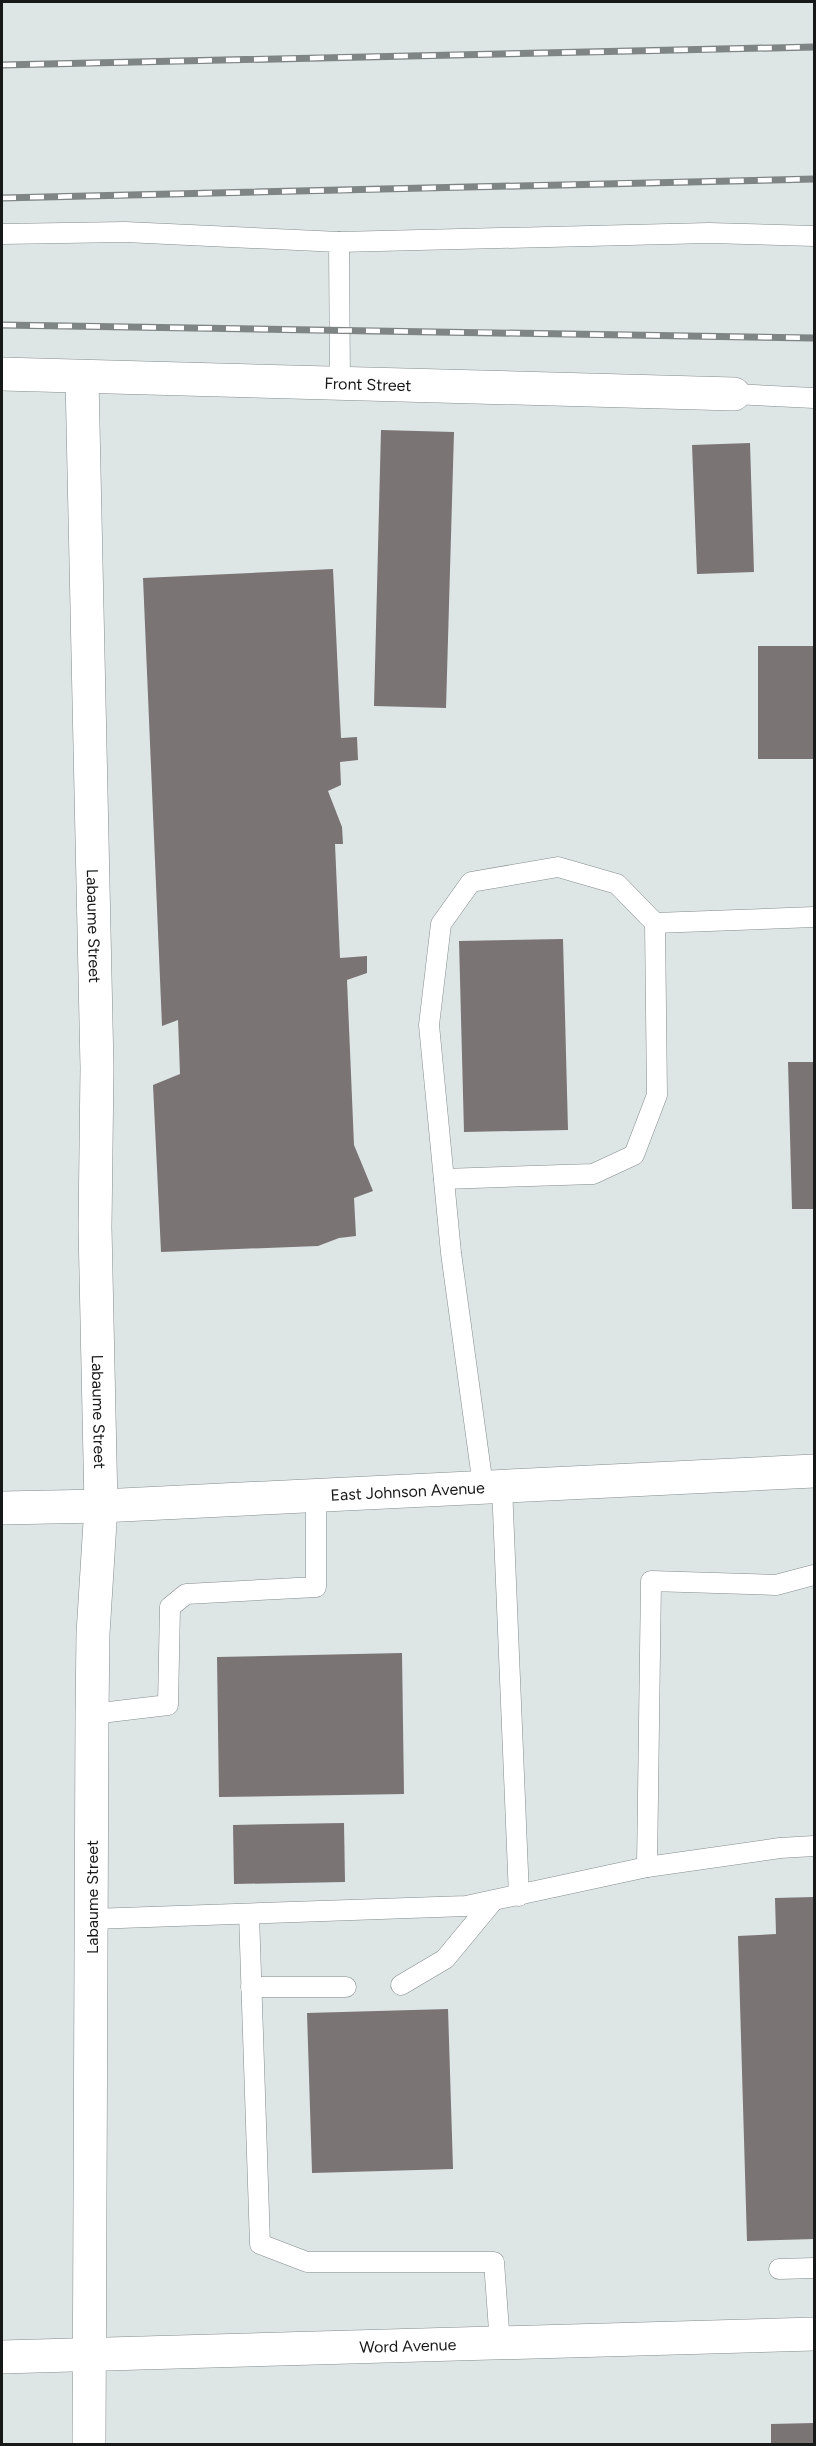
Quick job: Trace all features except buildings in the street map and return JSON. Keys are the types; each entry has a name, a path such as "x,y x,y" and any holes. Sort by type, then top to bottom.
{"street":[{"name":"Front Street","path":"2,374 82,378 734,394"},
{"name":"Labaume Street","path":"82,378 97,1056 95,1227 101,1506 93,1634 89,2445"},
{"name":"East Johnson Avenue","path":"2,1508 101,1506 814,1471"},
{"name":"Word Avenue","path":"2,2357 814,2334"}],"lane":[{"path":"2,234 126,232 339,242 709,233 814,236"},
{"path":"339,242 340,384"},
{"path":"734,394 814,398"},
{"path":"444,1179 593,1174 634,1155 657,1095 655,923 617,884 558,867 471,882 441,924 429,1025 451,1253 493,1486 519,1896"},
{"path":"655,923 814,917"},
{"path":"92,1714 168,1705 170,1607 186,1594 316,1587 316,1495"},
{"path":"647,1867 651,1581 776,1585 814,1575"},
{"path":"92,1919 466,1906 647,1867 780,1848 814,1846"},
{"path":"401,1985 445,1959 494,1901"},
{"path":"249,1914 260,2244 307,2262 494,2262 500,2344"},
{"path":"251,1987 346,1987"},
{"path":"779,2269 814,2268"}],"railway":[{"path":"2,65 814,47"},
{"path":"2,198 814,179"},
{"path":"2,325 814,338"}]}
